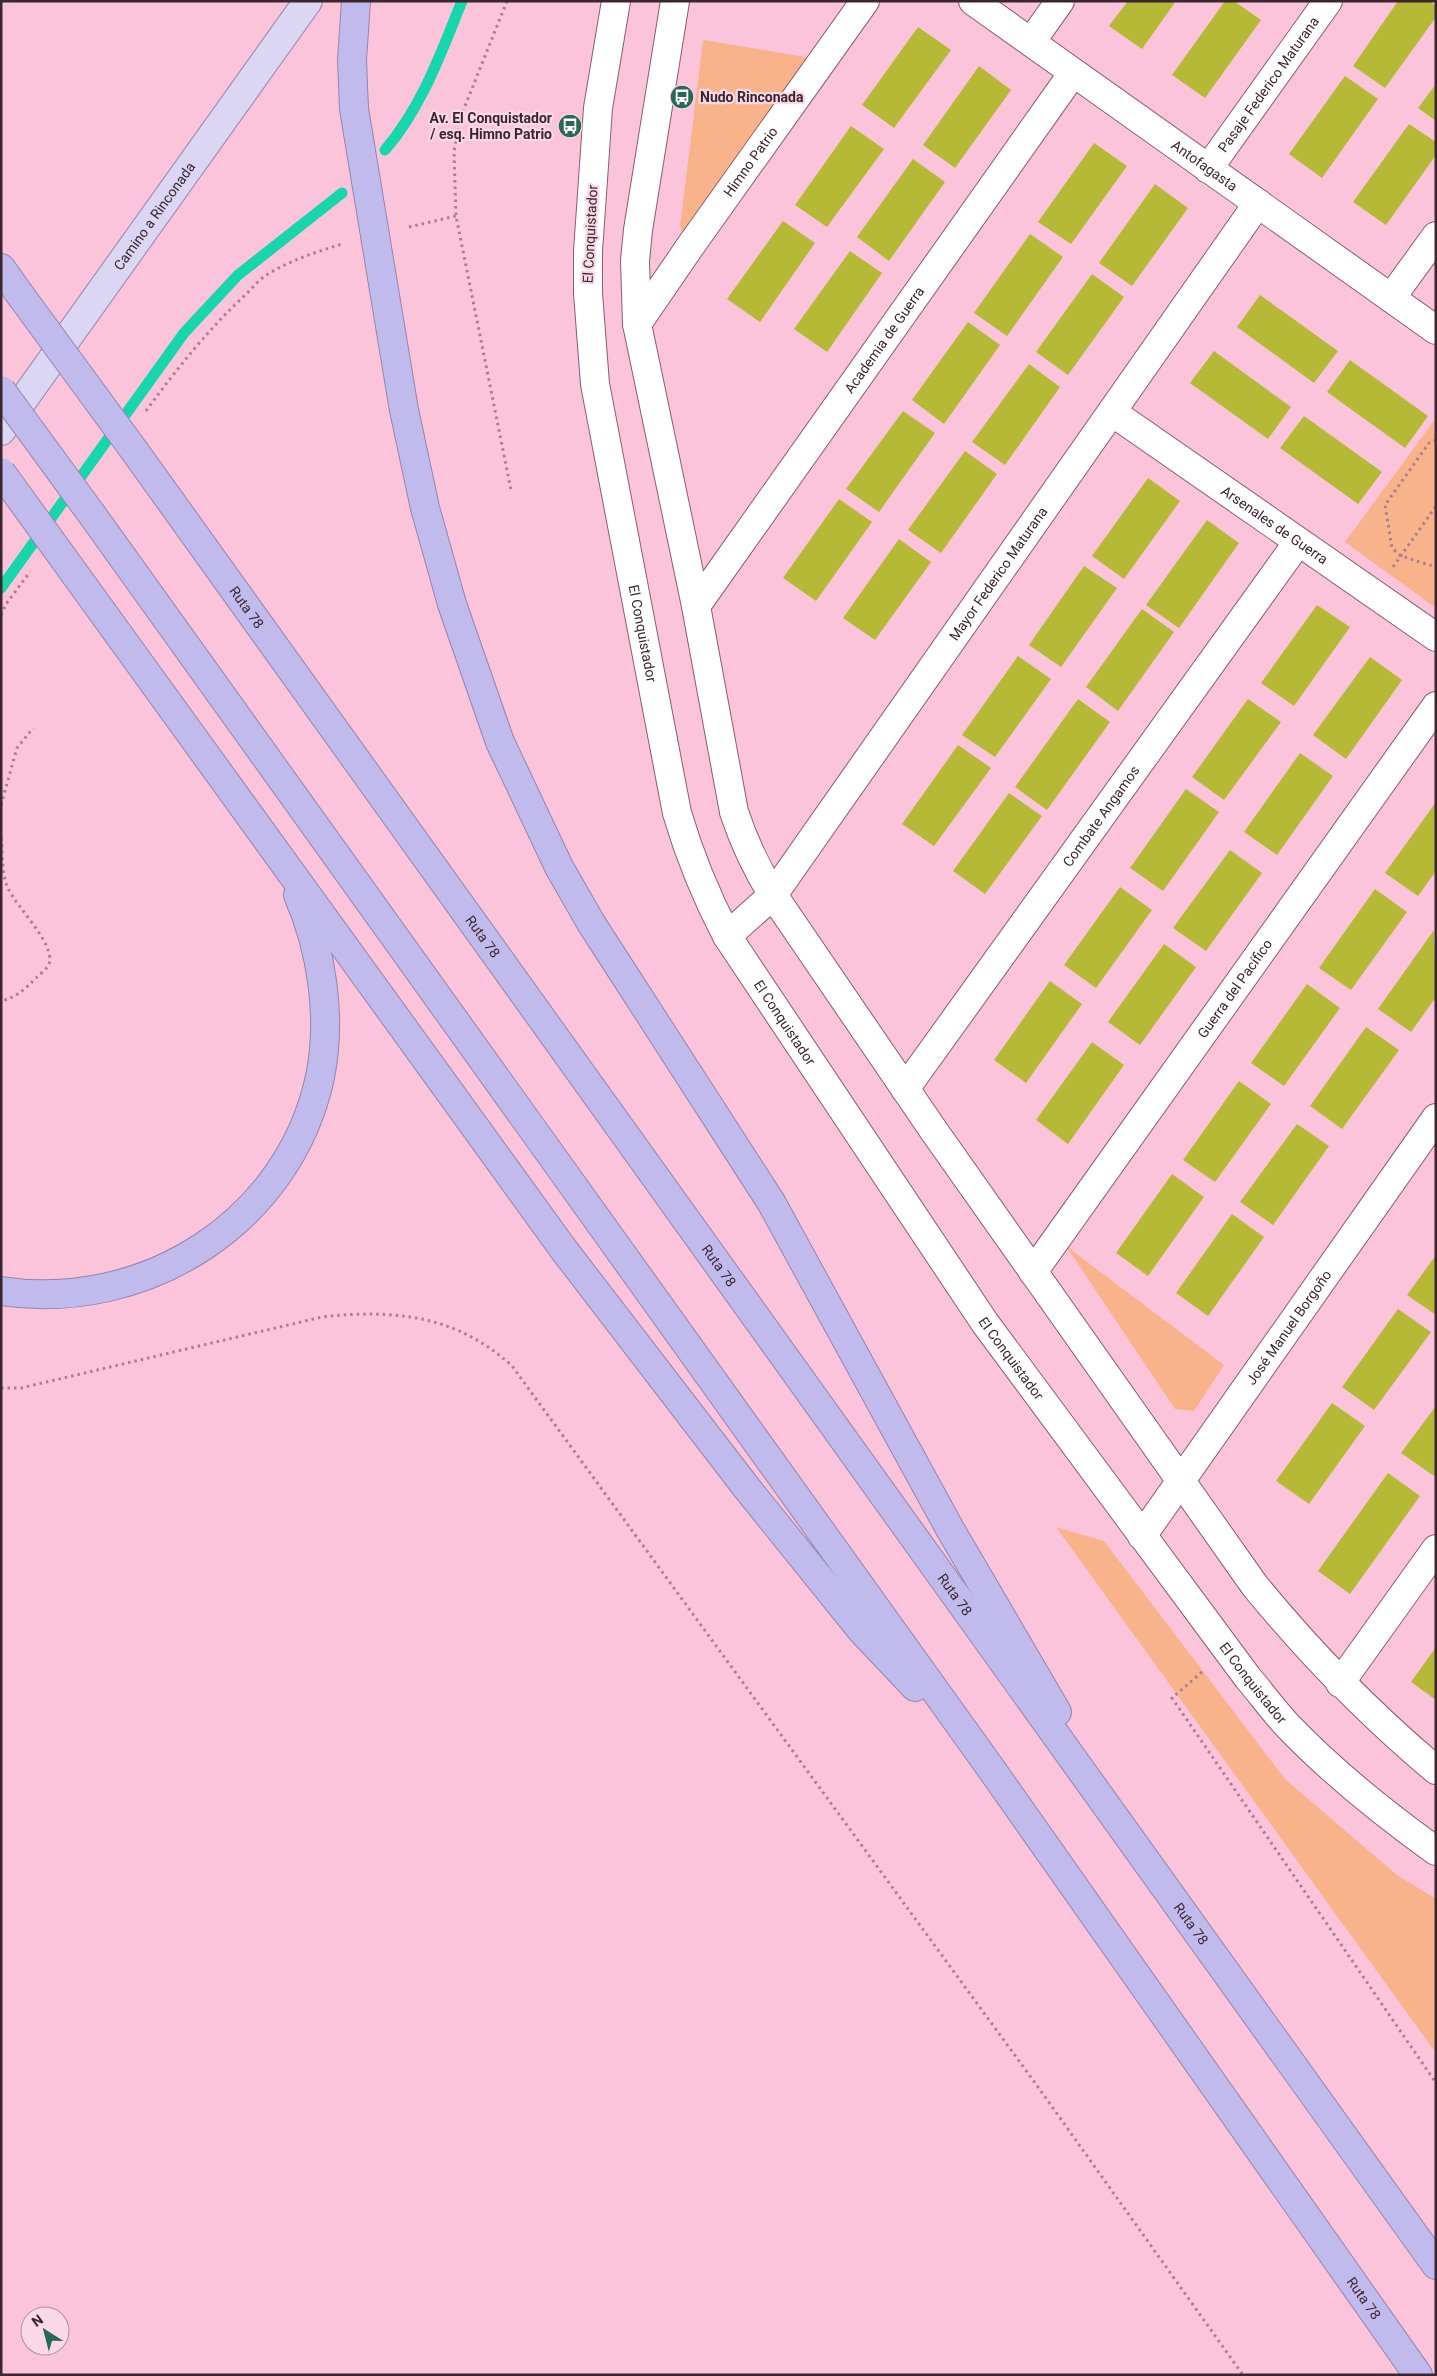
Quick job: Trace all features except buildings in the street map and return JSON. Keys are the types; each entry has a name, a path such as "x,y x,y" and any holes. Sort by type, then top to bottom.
{"highway":[{"path":"356,1 352,60 354,109 404,410 425,508 452,604 474,673 500,742 559,867 624,978 701,1090 772,1202 950,1528 1141,1856"},
{"name":"Ruta 78","path":"1,268 136,453 1436,2265"},
{"name":"Ruta 78","path":"1,390 992,1770 1418,2375"},
{"path":"1,472 564,1250 746,1487 862,1631 992,1770"},
{"path":"1,1292 26,1295 64,1295 103,1289 156,1273 182,1261 215,1239 244,1213 268,1186 288,1157 302,1131 312,1104 320,1076 326,1030 316,951 303,905 284,862"}],"main road":[{"name":"Camino a Rinconada","path":"1,431 308,1"}],"street":[{"name":"El Conquistador","path":"616,1 598,108 588,251 588,293 595,384 677,813 690,856 706,897 727,936 985,1323 1227,1650 1287,1724 1390,1818 1436,1851"},
{"path":"675,1 638,230 635,261 637,324 696,606 734,812 744,842 757,869 773,895 905,1089 1255,1586 1296,1636 1340,1683 1391,1732 1436,1770"},
{"name":"Himno Patrio","path":"637,324 865,1"},
{"name":"Antofagasta","path":"973,1 1436,330"},
{"path":"1030,42 1060,1"},
{"name":"Pasaje Federico Maturana","path":"1208,169 1328,1"},
{"name":"Academia de Guerra","path":"696,606 1073,73"},
{"name":"Mayor Federico Maturana","path":"727,936 773,895 1258,203"},
{"path":"1391,298 1436,236"},
{"name":"Arsenales de Guerra","path":"1112,412 1436,637"},
{"name":"Combate Angamos","path":"905,1089 1298,542"},
{"name":"Guerra del Pacífico","path":"1033,1272 1436,706"},
{"name":"José Manuel Borgoño","path":"1142,1536 1436,1118"},
{"path":"1340,1683 1436,1549"}],"path":[{"path":"507,1 456,132 454,151 456,216 511,490"},
{"path":"143,415 190,354 224,315 266,274 306,254 456,216"},
{"path":"1436,440 1429,443 1385,505 1392,548 1401,556 1436,567"},
{"path":"1374,594 1436,506"},
{"path":"1,615 6,604 35,565"},
{"path":"1,805 17,748 33,728"},
{"path":"1,838 7,887 16,904 44,940 50,954 49,965 27,988 18,994 1,1000"},
{"path":"1,1388 21,1388 322,1317 358,1313 394,1314 439,1324 473,1336 494,1349 512,1366 633,1530 1021,2063 1243,2375"},
{"path":"1227,1650 1172,1698 1436,2083"}],"shaded area":[{"path":"703,40 824,60 689,248 680,226"},
{"path":"1436,418 1436,608 1345,542"},
{"path":"1066,1246 1224,1365 1194,1411 1175,1409"},
{"path":"1056,1527 1104,1541 1285,1779 1397,1875 1436,1899 1436,2053"}],"waterway":[{"path":"385,150 410,116 430,79 462,1"},
{"path":"1,588 184,333 238,275 342,193"}],"place":[{"name":"Nudo Rinconada","path":"682,97"},
{"name":"Av. El Conquistador / esq. Himno Patrio","path":"570,126"}]}
